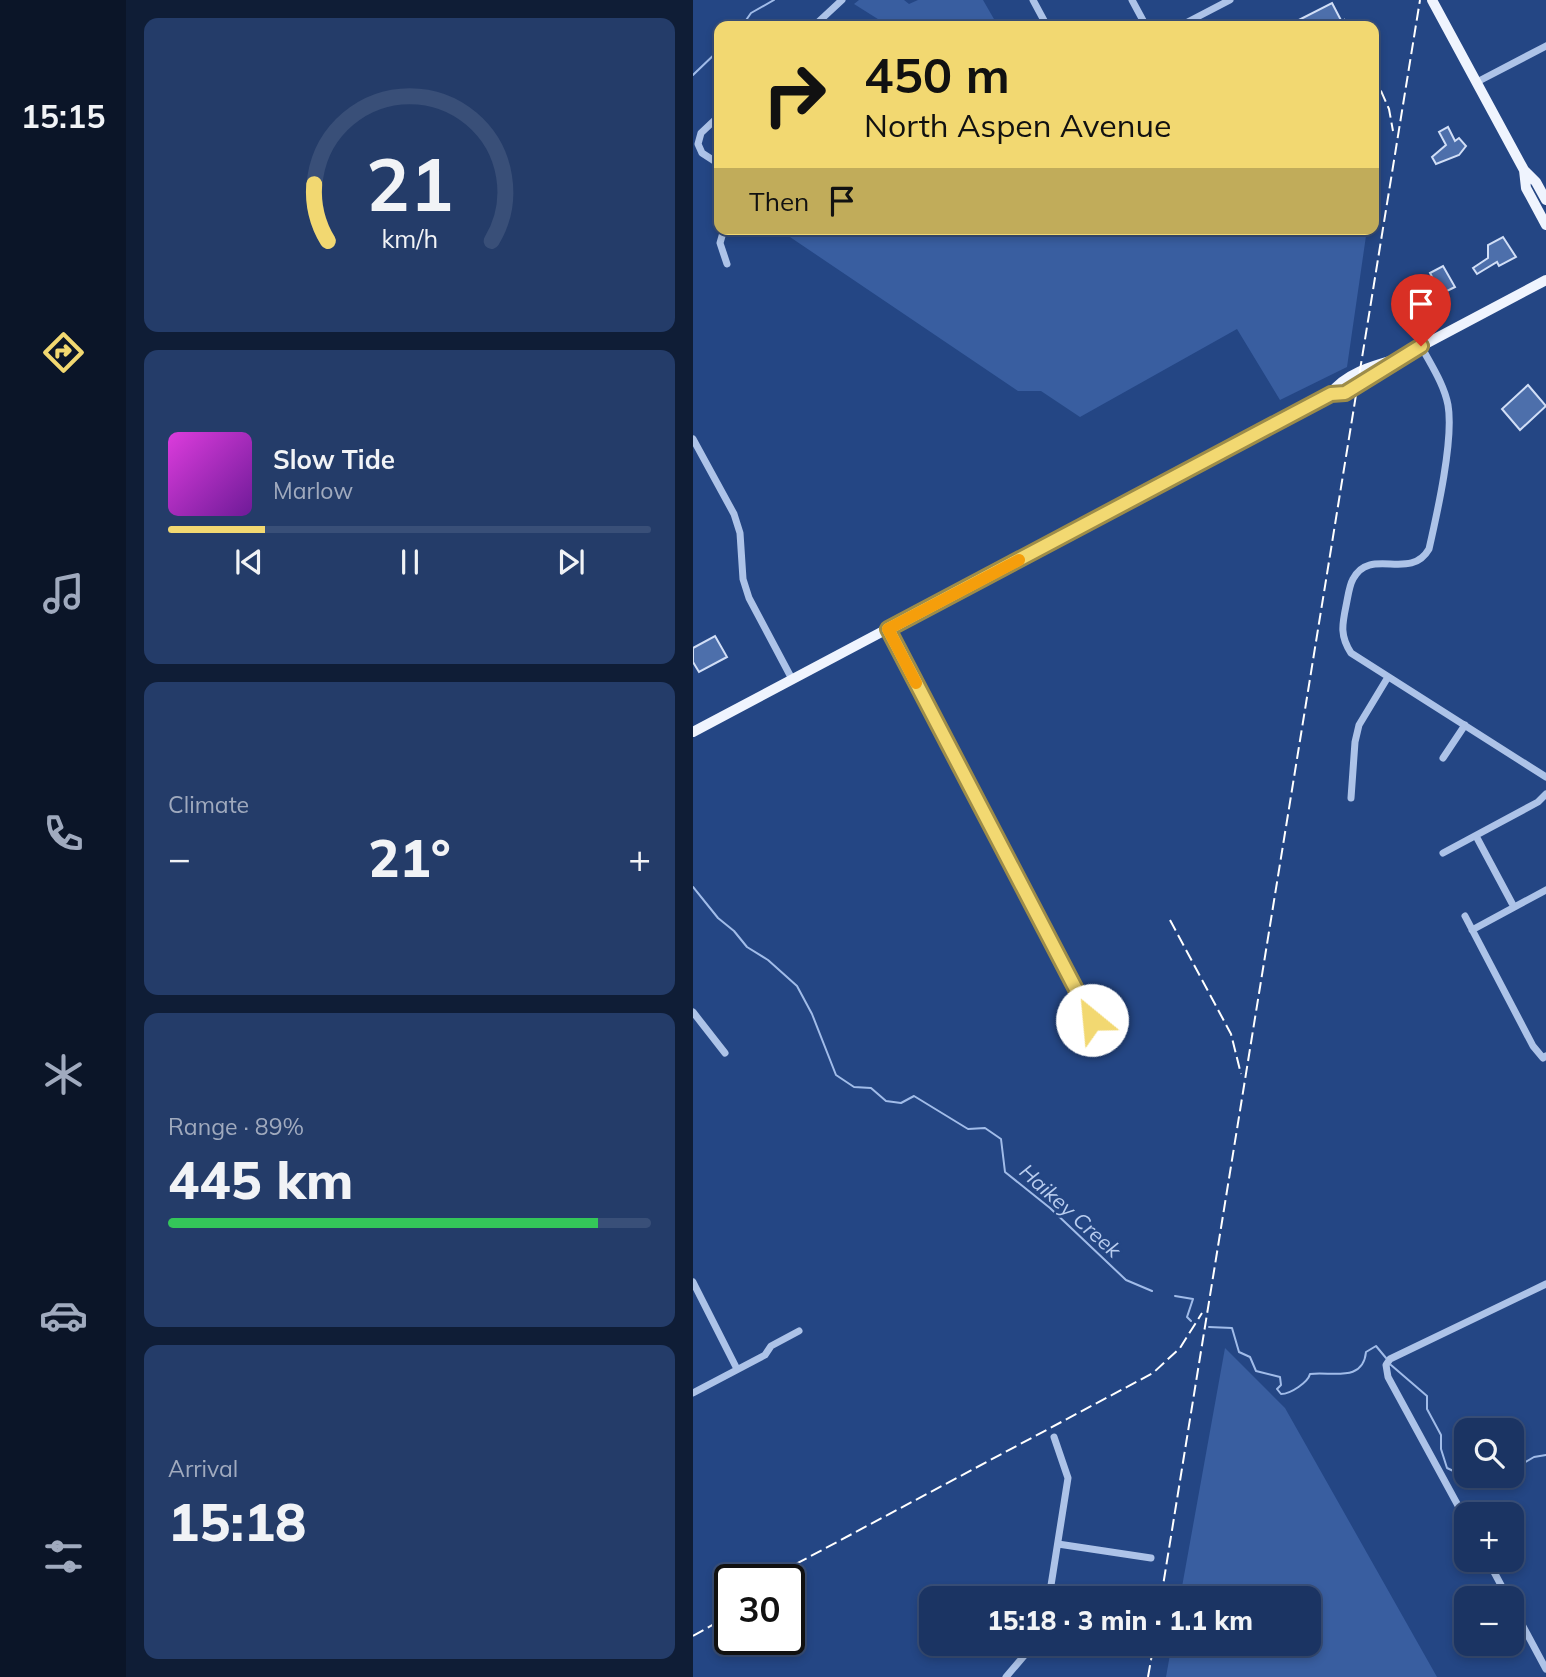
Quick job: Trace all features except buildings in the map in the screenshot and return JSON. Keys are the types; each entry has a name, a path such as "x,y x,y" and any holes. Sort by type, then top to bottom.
{"main road":[{"path":"1432,0 1524,170 1536,182 1546,200"},
{"path":"1524,170 1526,188 1546,225"},
{"path":"693,732 1331,394 1339,383 1349,377 1397,359 1546,280"}],"street":[{"path":"819,21 842,0"},
{"path":"1033,0 1044,21"},
{"path":"1132,0 1143,21"},
{"path":"1190,21 1230,0"},
{"path":"1477,82 1546,46"},
{"path":"714,121 701,133 698,144 702,153 714,161"},
{"path":"722,235 720,243 727,264"},
{"path":"1421,346 1439,380 1449,416 1449,437 1429,549 1424,558 1410,565 1375,563 1357,572 1352,580 1341,632 1351,653 1546,777"},
{"path":"693,439 734,514 740,533 743,579 749,598 792,679"},
{"path":"888,629 1092,1020"},
{"path":"1352,798 1355,742 1360,725 1388,677"},
{"path":"1443,758 1465,725"},
{"path":"1443,853 1538,802 1546,794"},
{"path":"1476,836 1514,907"},
{"path":"1472,930 1546,890"},
{"path":"1465,916 1533,1046 1544,1057"},
{"path":"693,1012 725,1053"},
{"path":"693,1282 737,1369"},
{"path":"1457,1502 1388,1377 1386,1365 1390,1359 1546,1284"},
{"path":"693,1393 765,1355 771,1346 799,1331"},
{"path":"1051,1586 1068,1478 1054,1437"},
{"path":"1058,1544 1150,1558"},
{"path":"1524,1628 1546,1669"},
{"path":"1006,1677 1024,1656"}],"shaded area":[{"path":"859,0 904,0 909,4 918,0 983,0 995,21 881,21 854,4"},
{"path":"787,235 1366,235 1347,367 1280,400 1237,329 1080,417 1041,391 1018,391"},
{"path":"1225,1348 1285,1408 1437,1677 1166,1677 1170,1656 1321,1656 1321,1586 1182,1586"}],"waterway":[{"path":"745,21 751,13 774,0"},
{"path":"693,75 714,55"},
{"name":"Haikey Creek","path":"693,887 718,918 734,931 747,947 768,960 797,986 812,1014 836,1075 854,1087 871,1088 886,1101 901,1103 914,1096 968,1129 985,1128 1001,1139 1005,1172 1050,1208 1126,1280 1152,1291"},
{"name":"Haikey Creek","path":"1175,1296 1193,1299 1187,1317 1191,1321"},
{"name":"Haikey Creek","path":"1209,1327 1232,1328 1239,1352 1250,1357 1256,1371 1280,1377 1281,1385 1277,1389 1281,1394 1299,1387 1310,1374 1353,1372 1364,1362 1366,1352 1376,1346 1386,1358"},
{"path":"1391,1365 1427,1396 1427,1409 1441,1435 1441,1449 1447,1468 1454,1471"},
{"path":"1524,1463 1534,1457 1546,1455"}],"railway":[{"path":"1163,1586 1420,0"},
{"path":"1379,86 1389,109 1393,131"},
{"path":"1170,920 1231,1034 1241,1074"},
{"path":"796,1564 1153,1373 1180,1348 1202,1313"},
{"path":"693,1636 714,1624"},
{"path":"1148,1677 1152,1656"}],"slow traffic":[{"path":"916,683 888,629 1019,560"}],"route":[{"path":"1092,1020 888,629 1331,394 1345,393 1375,377 1397,359 1421,346"}]}
